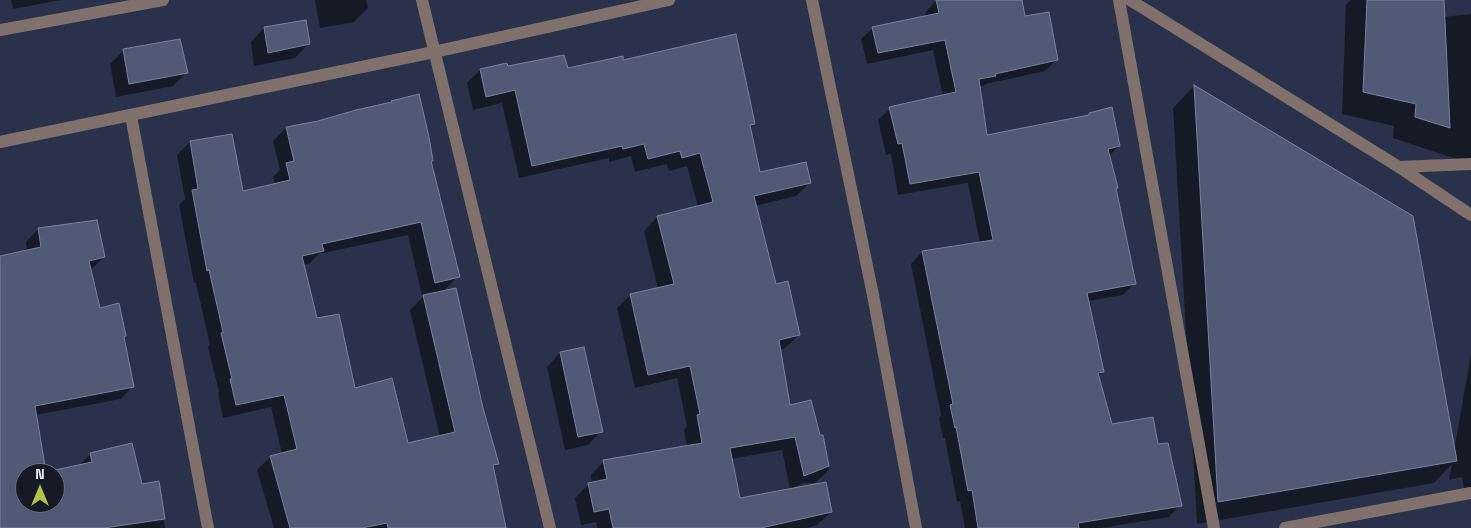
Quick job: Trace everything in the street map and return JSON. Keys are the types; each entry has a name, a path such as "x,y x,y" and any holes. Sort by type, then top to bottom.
{"street":[{"path":"0,30 163,0"},
{"path":"422,0 550,528"},
{"path":"0,141 131,116 669,0"},
{"path":"812,0 873,295 916,528"},
{"path":"1119,0 1214,528"},
{"path":"1130,0 1399,167 1471,215"},
{"path":"131,116 208,528"},
{"path":"1399,167 1471,164"},
{"path":"1286,528 1471,493"}],"building":[{"path":"936,0 1022,0 1025,16 1049,12 1058,60 979,79 987,135 1089,115 1089,113 1112,107 1120,146 1108,149 1118,188 1116,188 1136,284 1087,293 1104,372 1098,373 1112,424 1153,417 1158,444 1168,443 1182,506 1078,523 1079,528 978,528 972,490 968,491 950,405 953,404 922,251 993,240 979,172 910,184 902,143 898,144 889,107 956,92 945,40 878,53 872,27 939,13"},
{"path":"1367,0 1444,0 1450,128 1415,117 1416,104 1363,92"},
{"path":"306,20 310,44 268,53 264,27"},
{"path":"736,34 755,124 750,125 760,172 806,162 811,183 754,196 776,284 788,281 800,335 779,340 790,405 811,400 820,435 823,435 829,466 804,476 795,437 730,448 740,498 826,482 832,512 761,528 613,528 609,509 594,512 588,483 607,479 603,460 702,443 697,415 700,414 690,366 648,375 630,294 674,284 657,216 713,202 700,153 682,158 680,151 648,159 644,144 623,149 622,146 532,166 515,90 486,97 480,69 507,63 508,66 564,55 568,68 623,56 623,60"},
{"path":"180,39 188,73 129,84 123,49"},
{"path":"1194,85 1413,216 1457,461 1218,502"},
{"path":"419,94 429,137 433,161 431,161 460,277 435,283 421,222 322,244 324,251 302,256 317,318 339,314 355,388 392,378 408,443 455,432 423,295 456,288 483,408 499,464 493,465 506,528 388,528 387,523 362,528 290,528 270,456 297,449 284,395 236,405 221,333 223,332 209,270 207,271 192,190 198,189 190,141 232,134 243,191 290,180 286,163 294,161 286,127 318,121"},
{"path":"97,220 105,257 89,261 100,308 119,303 134,387 35,406 44,463 15,463 15,513 65,513 65,468 92,462 90,453 132,443 142,484 159,481 165,519 104,528 0,528 0,256 41,247 38,228"},
{"path":"584,347 603,432 578,437 560,352"}]}
